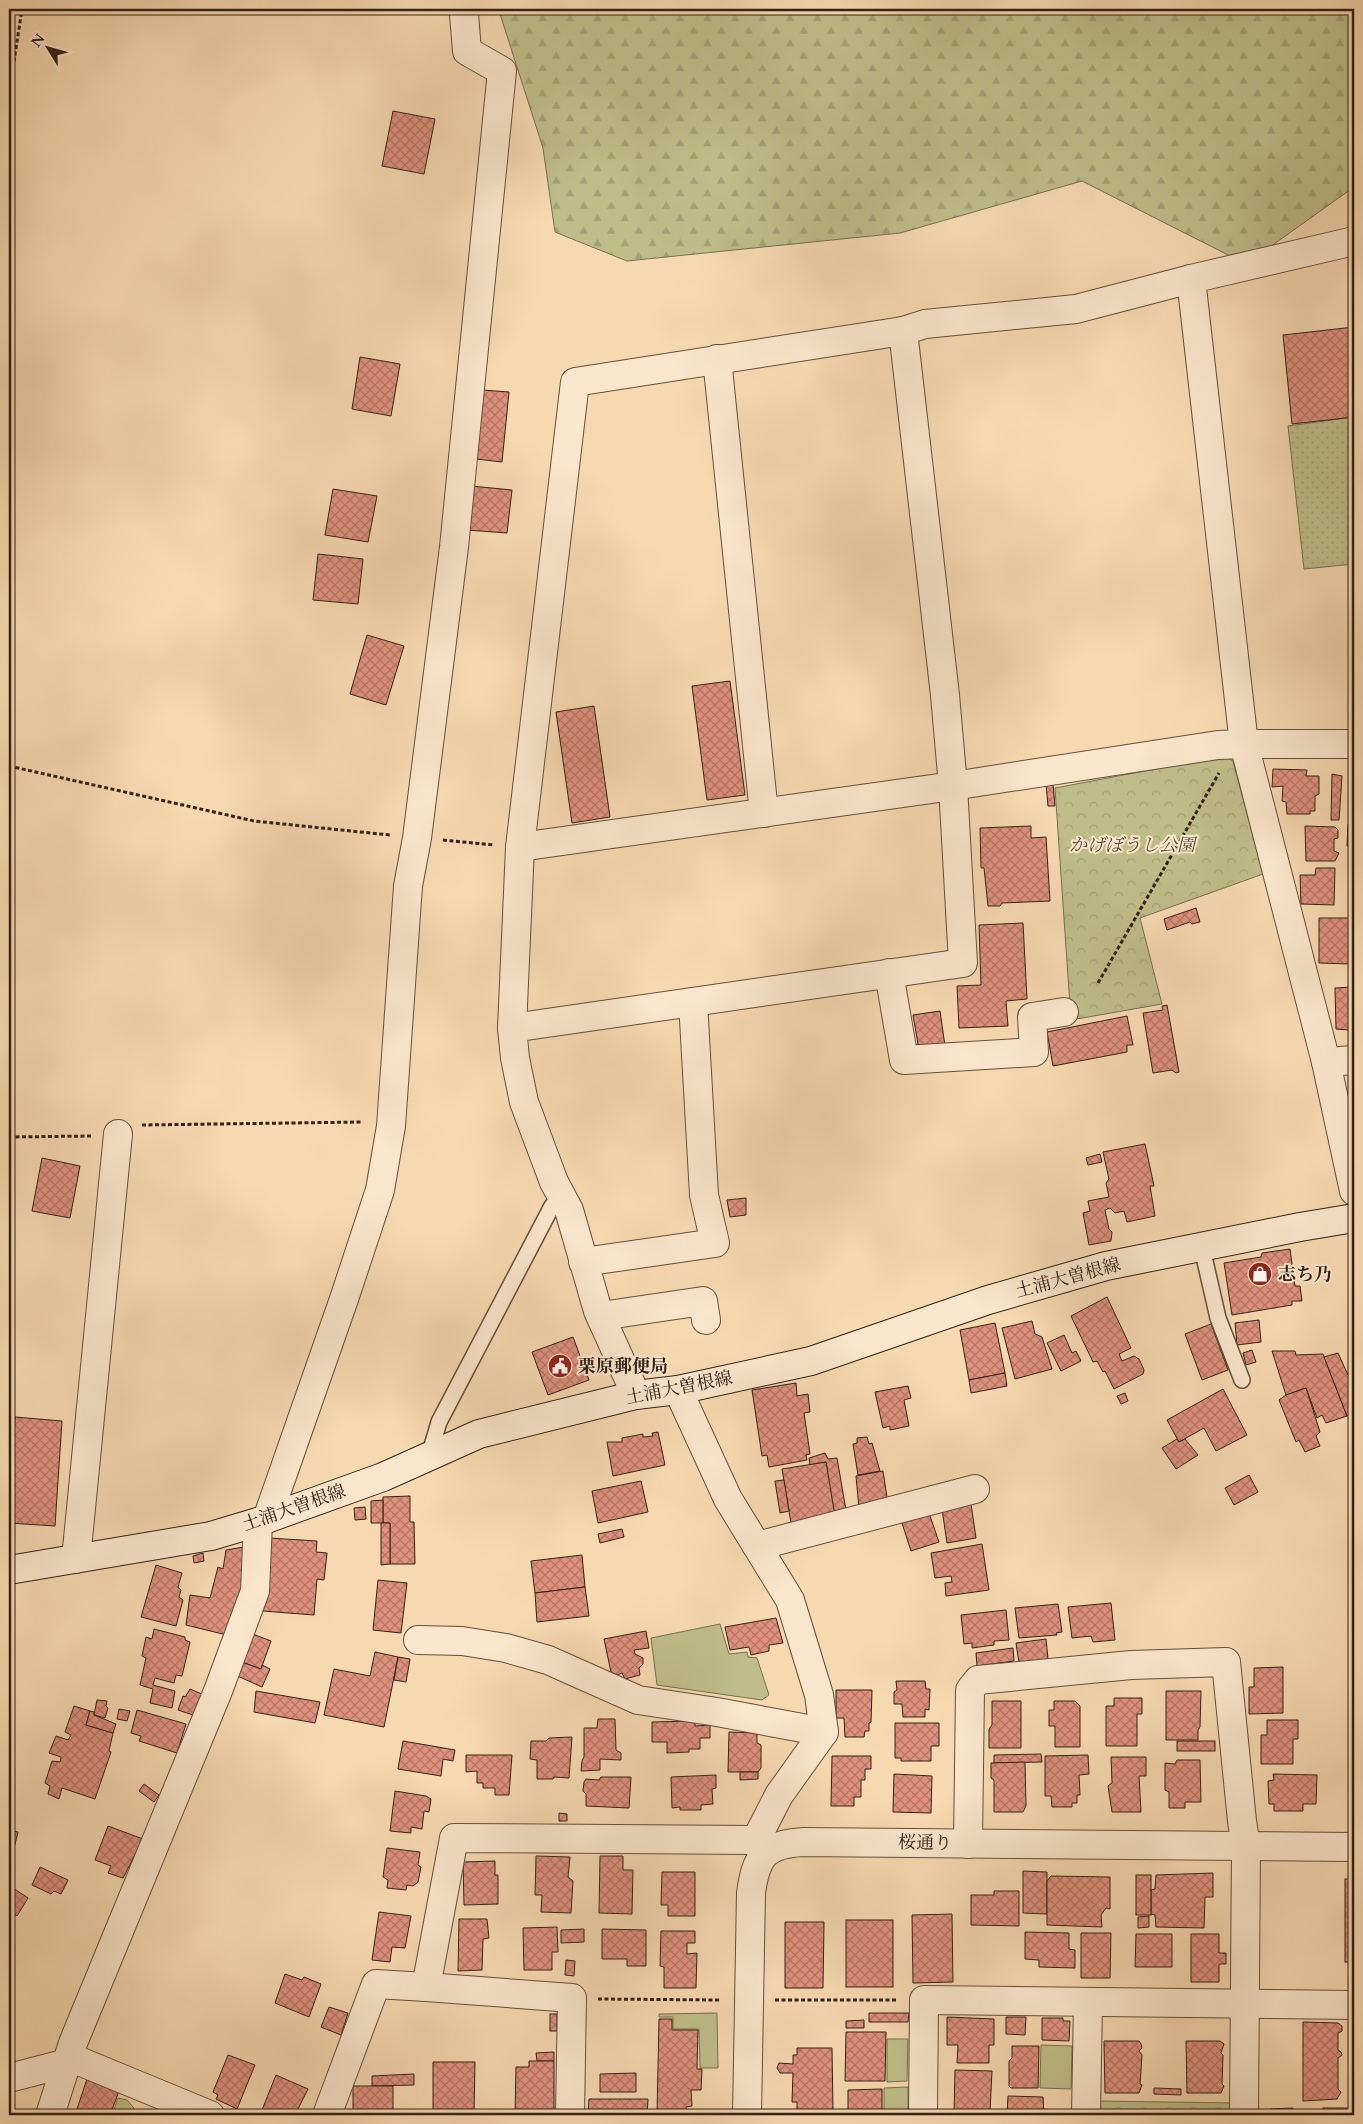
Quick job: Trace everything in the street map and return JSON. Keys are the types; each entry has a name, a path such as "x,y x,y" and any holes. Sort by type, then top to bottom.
{"street":[{"path":"50,2115 66,2062 112,1945 218,1691 255,1591 263,1521 341,1308 380,1190 391,1126 408,886 417,838 454,547 502,71 467,51 465,9"},
{"path":"636,1395 601,1316 583,1262 570,1210 542,1152 524,1102 515,1058 512,1028 520,847 575,382 903,331 924,324 1076,309 1354,240"},
{"path":"1191,279 1240,744 1326,1062 1354,1191"},
{"path":"512,1028 963,962 953,786 928,539 903,331"},
{"path":"717,359 764,813"},
{"path":"520,847 953,786 1218,745 1354,744"},
{"path":"889,973 904,1060 1034,1052 1032,1017 1064,1012"},
{"path":"583,1262 715,1243 704,1195 692,1002"},
{"path":"1326,1062 1354,1060"},
{"path":"76,1559 118,1134"},
{"name":"土浦大曽根線","path":"9,1570 211,1536 263,1521 383,1477 479,1434 636,1395 678,1390 811,1361 988,1300 1106,1266 1354,1218"},
{"path":"601,1316 703,1301 706,1320"},
{"path":"678,1390 728,1498 790,1600 819,1695 824,1732 779,1795 754,1874 751,1894 747,2115"},
{"path":"757,1546 975,1488"},
{"path":"418,1640 462,1641 506,1648 548,1660 638,1700 717,1712 824,1732"},
{"path":"968,1844 970,1690 978,1680 1131,1665 1226,1662 1246,1847 1244,2115"},
{"name":"桜通り","path":"426,1987 454,1838 762,1845 803,1842 1354,1847"},
{"path":"327,2115 376,1984 572,1998 570,2115"},
{"path":"923,2115 924,2000 1354,2005"},
{"path":"1086,2115 1088,2002"},
{"path":"9,2078 66,2062 80,2061 157,2105 210,2115"}],"lane":[{"path":"429,1456 439,1422 552,1206 563,1197"},
{"path":"1202,1248 1218,1318 1242,1380"}],"path":[{"path":"9,94 22,9"},
{"path":"1098,983 1240,744"},
{"path":"9,766 254,821 520,847"},
{"path":"9,1137 70,1137 118,1134 132,1125 359,1121 391,1126"},
{"path":"572,1998 727,2000"},
{"path":"768,2000 924,2000"}],"green space":[{"path":"500,9 1354,9 1354,187 1246,264 1082,181 900,233 627,261 555,232 543,148"},
{"path":"1354,417 1354,564 1304,569 1288,426"},
{"name":"かげぼうし公園","path":"1224,756 1233,761 1263,874 1140,918 1162,1004 1071,1020 1055,788"},
{"path":"720,1624 729,1654 747,1652 748,1657 757,1658 769,1695 762,1700 657,1685 651,1638"},
{"path":"717,2013 718,2068 700,2068 699,2029 673,2029 673,2017 659,2017 659,2014"},
{"path":"887,2039 908,2039 907,2081 887,2082"},
{"path":"1041,2045 1072,2046 1071,2089 1040,2088"},
{"path":"908,2087 908,2115 884,2115 884,2088"},
{"path":"118,2098 127,2100 134,2108 131,2115 112,2115"},
{"path":"1100,2101 1235,2103 1234,2115 1100,2115"}],"building":[{"path":"393,111 435,119 424,174 382,166"},
{"path":"1354,327 1354,417 1292,424 1283,335"},
{"path":"360,357 400,364 391,416 352,409"},
{"path":"482,390 509,392 502,462 476,459"},
{"path":"471,486 512,490 507,533 467,530"},
{"path":"333,489 377,496 368,542 325,535"},
{"path":"318,554 363,559 358,604 313,600"},
{"path":"367,635 404,646 386,705 350,694"},
{"path":"730,681 745,795 707,800 692,686"},
{"path":"594,706 610,817 572,823 556,712"},
{"path":"1273,769 1307,770 1306,776 1319,776 1319,794 1315,796 1315,811 1310,811 1310,814 1287,814 1286,802 1282,801 1283,786 1272,787"},
{"path":"1332,774 1342,776 1339,820 1331,820"},
{"path":"1046,784 1053,784 1055,806 1048,806"},
{"path":"1352,811 1354,811 1354,853 1352,853 1352,846 1347,846 1348,824 1352,824"},
{"path":"1031,826 1031,838 1046,837 1050,901 1002,903 1000,906 988,906 984,868 981,868 980,828"},
{"path":"1305,826 1335,827 1338,830 1338,838 1334,839 1334,851 1339,853 1335,861 1306,861"},
{"path":"1349,859 1354,859 1354,902 1349,902"},
{"path":"1316,868 1335,868 1334,905 1301,904 1300,875 1315,875"},
{"path":"1196,908 1200,922 1192,924 1190,922 1167,930 1164,919"},
{"path":"1319,918 1352,918 1350,964 1319,963"},
{"path":"1023,923 1027,999 1006,1001 1008,1026 959,1028 957,986 981,985 979,925"},
{"path":"1354,987 1354,1026 1350,1026 1349,1030 1336,1029 1335,988"},
{"path":"1167,1005 1179,1072 1176,1073 1172,1070 1153,1073 1143,1013 1163,1010 1162,1006"},
{"path":"940,1011 945,1046 919,1050 913,1015"},
{"path":"1127,1016 1133,1045 1127,1045 1127,1052 1053,1066 1047,1032"},
{"path":"1145,1144 1154,1186 1150,1186 1155,1216 1127,1222 1124,1211 1115,1213 1110,1208 1105,1210 1109,1229 1112,1232 1111,1241 1089,1245 1083,1213 1090,1211 1088,1201 1109,1197 1106,1183 1109,1179 1103,1152"},
{"path":"1100,1154 1102,1162 1088,1165 1086,1158"},
{"path":"42,1158 80,1166 70,1218 32,1211"},
{"path":"746,1198 746,1215 730,1217 727,1200"},
{"name":"志ち乃","path":"1290,1249 1295,1286 1300,1286 1302,1301 1292,1301 1292,1305 1232,1315 1224,1263 1261,1257 1262,1253"},
{"path":"1107,1297 1131,1348 1119,1354 1122,1361 1134,1356 1139,1359 1144,1370 1143,1374 1114,1389 1105,1371 1103,1372 1097,1361 1093,1362 1071,1316"},
{"path":"1259,1320 1261,1342 1237,1345 1235,1323"},
{"path":"1032,1321 1035,1334 1042,1337 1052,1369 1015,1379 1002,1328"},
{"path":"995,1323 1005,1373 969,1380 960,1330"},
{"path":"1211,1324 1228,1370 1202,1380 1185,1334"},
{"path":"1064,1335 1072,1353 1076,1351 1081,1361 1061,1371 1047,1343"},
{"path":"573,1337 589,1380 548,1395 532,1352"},
{"path":"1252,1350 1256,1362 1246,1365 1243,1353"},
{"path":"1272,1351 1295,1351 1296,1355 1323,1354 1347,1416 1326,1423 1322,1415 1317,1418 1306,1388 1286,1395"},
{"path":"1338,1353 1348,1375 1354,1372 1354,1412 1347,1416 1324,1357"},
{"path":"1005,1373 1007,1386 971,1393 969,1380"},
{"path":"796,1383 797,1396 808,1394 810,1412 804,1413 810,1454 806,1455 807,1460 769,1467 767,1455 762,1456 752,1390"},
{"path":"908,1386 911,1398 904,1400 909,1426 890,1430 890,1426 883,1428 875,1392"},
{"path":"1306,1388 1320,1432 1316,1436 1320,1446 1305,1452 1299,1440 1296,1442 1279,1400 1286,1395"},
{"path":"1223,1389 1247,1435 1216,1451 1204,1428 1179,1442 1167,1420"},
{"path":"1125,1393 1128,1401 1121,1404 1117,1396"},
{"path":"15,1417 62,1421 55,1526 9,1523"},
{"path":"658,1432 665,1465 613,1476 607,1442 622,1442 622,1438 643,1434 643,1437 653,1436 652,1433"},
{"path":"867,1437 869,1444 872,1443 880,1471 858,1475 853,1444 857,1443 857,1438"},
{"path":"1177,1439 1179,1442 1185,1439 1198,1455 1176,1469 1162,1448"},
{"path":"825,1453 828,1459 837,1458 847,1516 833,1516 826,1462 810,1465 809,1458"},
{"path":"826,1462 835,1516 791,1523 782,1469"},
{"path":"883,1471 888,1504 859,1508 856,1476"},
{"path":"1249,1475 1258,1492 1234,1505 1225,1488"},
{"path":"784,1480 789,1511 780,1513 775,1481"},
{"path":"641,1481 648,1512 598,1523 592,1491"},
{"path":"410,1496 410,1522 414,1522 415,1564 390,1564 390,1523 383,1523 383,1497"},
{"path":"383,1500 383,1523 371,1523 371,1501"},
{"path":"971,1504 976,1538 947,1543 942,1509"},
{"path":"365,1507 366,1519 355,1520 354,1508"},
{"path":"929,1513 939,1542 911,1551 902,1523"},
{"path":"381,1523 390,1523 390,1564 381,1565"},
{"path":"622,1529 624,1537 600,1543 598,1534"},
{"path":"269,1538 317,1541 316,1552 327,1553 324,1580 317,1579 314,1615 263,1611"},
{"path":"982,1544 989,1590 946,1596 945,1583 952,1582 951,1576 935,1578 931,1553"},
{"path":"250,1546 247,1585 231,1636 186,1625 190,1595 210,1598 218,1567 223,1569 226,1550"},
{"path":"203,1553 204,1561 194,1563 193,1556"},
{"path":"582,1555 585,1587 535,1593 531,1561"},
{"path":"156,1565 182,1573 178,1587 181,1590 179,1597 183,1600 176,1626 141,1617"},
{"path":"378,1580 407,1583 401,1633 373,1630"},
{"path":"585,1587 589,1616 537,1622 535,1593"},
{"path":"1111,1603 1115,1640 1093,1642 1091,1636 1072,1638 1068,1607"},
{"path":"1058,1604 1062,1632 1056,1633 1057,1635 1019,1638 1015,1608"},
{"path":"1006,1610 1009,1640 994,1641 994,1645 972,1648 972,1643 964,1644 961,1615"},
{"path":"776,1618 783,1643 769,1645 769,1651 751,1655 749,1647 730,1650 725,1627"},
{"path":"154,1629 185,1637 185,1640 190,1642 182,1676 176,1675 174,1683 155,1678 153,1685 175,1691 172,1708 150,1703 153,1689 140,1685 146,1658 142,1656 146,1637 152,1639"},
{"path":"646,1631 649,1648 634,1650 635,1654 643,1658 643,1664 639,1668 640,1675 625,1679 622,1673 612,1677 604,1639"},
{"path":"250,1633 271,1641 261,1669 239,1661"},
{"path":"1046,1639 1048,1659 1019,1663 1016,1643"},
{"path":"1013,1648 1014,1661 977,1666 976,1653"},
{"path":"375,1652 398,1657 384,1727 324,1715 334,1669 370,1676"},
{"path":"398,1657 410,1659 406,1682 394,1680"},
{"path":"239,1661 261,1669 262,1665 270,1669 262,1687 233,1674"},
{"path":"1283,1667 1283,1713 1249,1714 1249,1687 1254,1687 1254,1668"},
{"path":"896,1681 925,1681 926,1689 930,1689 929,1710 925,1709 925,1717 903,1717 902,1704 894,1704 894,1692 897,1690"},
{"path":"190,1689 204,1695 196,1716 178,1710 183,1696 185,1697"},
{"path":"836,1690 872,1690 871,1722 869,1723 869,1731 865,1731 864,1737 845,1737 844,1718 836,1718"},
{"path":"256,1691 320,1702 315,1723 254,1712"},
{"path":"1166,1691 1201,1691 1198,1740 1166,1740"},
{"path":"1114,1698 1142,1698 1142,1714 1137,1714 1137,1746 1106,1746 1106,1706 1114,1706"},
{"path":"97,1700 107,1701 106,1706 108,1708 105,1718 94,1715"},
{"path":"992,1701 1021,1701 1021,1748 989,1748 989,1729 992,1725"},
{"path":"1054,1701 1075,1701 1080,1706 1080,1747 1055,1747 1055,1726 1049,1726 1049,1710 1054,1710"},
{"path":"74,1706 90,1711 86,1725 113,1733 109,1751 111,1752 95,1799 62,1788 59,1799 48,1794 50,1786 45,1783 52,1761 60,1762 61,1757 49,1753 56,1736 68,1740 71,1735 65,1732"},
{"path":"119,1709 130,1711 127,1721 117,1719"},
{"path":"137,1710 186,1724 177,1753 139,1741 141,1736 131,1733"},
{"path":"90,1711 94,1712 94,1715 116,1724 113,1733 86,1725"},
{"path":"598,1719 615,1719 616,1750 621,1753 621,1760 600,1759 600,1770 581,1771 584,1757 584,1728 597,1728"},
{"path":"1267,1720 1298,1720 1298,1739 1293,1739 1293,1764 1261,1764 1261,1735 1267,1735"},
{"path":"695,1721 695,1726 710,1725 710,1738 700,1738 700,1749 689,1749 689,1752 667,1753 667,1742 652,1742 652,1722"},
{"path":"895,1723 939,1723 939,1746 931,1746 931,1761 901,1761 901,1758 895,1758"},
{"path":"729,1732 757,1733 757,1743 761,1745 761,1768 758,1772 728,1772"},
{"path":"572,1737 569,1778 537,1779 537,1760 530,1759 531,1741"},
{"path":"403,1741 455,1750 453,1761 443,1759 441,1776 398,1769"},
{"path":"1177,1741 1215,1741 1215,1751 1177,1751"},
{"path":"1041,1754 1042,1762 994,1763 994,1755"},
{"path":"466,1755 512,1755 509,1795 495,1795 495,1788 483,1788 483,1783 477,1783 477,1771 466,1772"},
{"path":"1088,1755 1089,1774 1079,1775 1080,1795 1077,1795 1077,1803 1072,1803 1072,1807 1052,1807 1051,1796 1045,1796 1045,1756"},
{"path":"832,1756 871,1756 871,1769 865,1769 865,1780 861,1780 861,1797 854,1797 854,1806 831,1806"},
{"path":"1111,1757 1146,1757 1146,1776 1139,1776 1141,1812 1112,1812 1108,1786 1112,1783"},
{"path":"1177,1760 1200,1760 1201,1802 1185,1802 1185,1808 1169,1808 1169,1792 1165,1790 1165,1763 1175,1764"},
{"path":"1025,1762 1026,1806 1023,1812 994,1812 994,1780 991,1778 991,1763"},
{"path":"740,1772 758,1772 758,1779 740,1780"},
{"path":"894,1774 932,1776 931,1813 893,1812"},
{"path":"1273,1774 1317,1775 1316,1804 1303,1804 1303,1811 1274,1811 1274,1804 1269,1804 1268,1781 1274,1780"},
{"path":"716,1775 716,1788 712,1789 713,1804 701,1805 701,1810 680,1810 680,1807 672,1808 671,1777"},
{"path":"601,1777 631,1777 629,1808 586,1806 586,1794 583,1791 584,1782 586,1779 599,1780"},
{"path":"144,1784 159,1795 154,1802 139,1791"},
{"path":"395,1791 426,1796 431,1799 429,1812 424,1811 422,1829 411,1827 411,1833 390,1831"},
{"path":"559,1813 567,1814 567,1821 559,1821"},
{"path":"108,1826 143,1839 123,1878 108,1873 111,1866 95,1860"},
{"path":"9,1830 18,1832 9,1869"},
{"path":"387,1848 420,1852 418,1865 421,1867 418,1882 413,1886 407,1885 406,1890 387,1888 388,1880 383,1877"},
{"path":"536,1856 570,1857 568,1877 573,1881 571,1913 541,1912 542,1895 535,1895"},
{"path":"600,1856 623,1856 623,1870 633,1870 632,1914 599,1913"},
{"path":"495,1861 495,1875 498,1875 498,1904 464,1905 463,1862"},
{"path":"40,1867 68,1880 61,1894 54,1891 51,1894 32,1885"},
{"path":"1023,1871 1047,1872 1047,1914 1023,1913"},
{"path":"662,1872 695,1872 695,1916 668,1916 668,1905 661,1905"},
{"path":"1213,1873 1213,1897 1205,1897 1204,1928 1156,1927 1155,1915 1151,1914 1151,1890 1155,1889 1156,1875"},
{"path":"1136,1875 1151,1875 1151,1915 1136,1915"},
{"path":"1051,1876 1110,1877 1110,1909 1106,1908 1101,1915 1102,1927 1047,1925 1047,1881"},
{"path":"1345,1879 1354,1879 1354,1962 1345,1962"},
{"path":"13,1888 28,1898 17,1916 9,1911 9,1895"},
{"path":"994,1891 1019,1891 1019,1926 971,1925 971,1895 994,1895"},
{"path":"379,1912 411,1916 405,1948 392,1947 390,1962 372,1960"},
{"path":"952,1914 953,1982 913,1983 912,1915"},
{"path":"1149,1916 1149,1927 1138,1928 1138,1917"},
{"path":"459,1919 487,1919 489,1938 483,1939 482,1970 458,1971"},
{"path":"846,1920 893,1920 893,1987 846,1987"},
{"path":"785,1922 824,1922 823,1988 785,1988"},
{"path":"557,1927 558,1952 552,1952 552,1970 524,1970 523,1928"},
{"path":"584,1929 584,1942 561,1943 561,1930"},
{"path":"602,1929 646,1930 646,1966 627,1966 627,1959 602,1959"},
{"path":"661,1931 695,1931 695,1943 687,1943 687,1954 697,1953 696,1988 664,1988 664,1967 660,1966"},
{"path":"1025,1932 1069,1933 1069,1949 1075,1950 1075,1968 1039,1967 1039,1960 1025,1959"},
{"path":"1081,1933 1111,1933 1110,1978 1081,1978"},
{"path":"1136,1934 1172,1934 1172,1967 1135,1967"},
{"path":"1191,1934 1219,1934 1219,1953 1226,1953 1226,1964 1219,1964 1219,1982 1191,1982"},
{"path":"566,1960 575,1961 574,1976 565,1975"},
{"path":"285,1974 302,1980 304,1977 321,1984 309,2017 275,2003"},
{"path":"329,2007 348,2013 341,2035 321,2027"},
{"path":"869,2013 909,2013 908,2022 869,2022"},
{"path":"550,2014 557,2014 557,2031 550,2031"},
{"path":"947,2017 994,2019 994,2045 989,2045 989,2063 957,2063 958,2045 947,2045"},
{"path":"1006,2017 1026,2017 1025,2035 1006,2034"},
{"path":"1042,2018 1063,2018 1063,2021 1070,2021 1069,2041 1042,2040"},
{"path":"659,2019 672,2019 672,2030 698,2030 697,2069 702,2069 701,2090 691,2090 692,2106 686,2107 687,2115 657,2115"},
{"path":"864,2020 864,2028 846,2028 846,2021"},
{"path":"1303,2022 1338,2023 1342,2026 1342,2031 1338,2033 1338,2050 1342,2055 1338,2058 1338,2089 1341,2092 1337,2099 1303,2101"},
{"path":"846,2032 886,2032 885,2081 845,2081"},
{"path":"1104,2041 1139,2041 1142,2048 1139,2051 1142,2055 1140,2084 1142,2085 1139,2093 1105,2093"},
{"path":"1186,2041 1220,2041 1224,2044 1221,2053 1223,2055 1222,2084 1224,2086 1221,2093 1187,2093"},
{"path":"1012,2046 1039,2046 1038,2088 1011,2088 1009,2086 1009,2061 1012,2058"},
{"path":"797,2048 832,2048 833,2111 797,2110 797,2102 792,2102 793,2073 780,2073 777,2068 779,2063 793,2064 793,2055 797,2055"},
{"path":"554,2052 554,2061 537,2061 536,2053"},
{"path":"228,2055 255,2065 237,2109 216,2099 218,2095 213,2092"},
{"path":"529,2061 554,2061 554,2115 515,2115 516,2067 529,2067"},
{"path":"433,2062 475,2062 474,2115 433,2115"},
{"path":"955,2070 992,2071 990,2112 986,2115 954,2114"},
{"path":"636,2073 636,2092 600,2092 600,2074"},
{"path":"414,2074 414,2085 372,2086 372,2076"},
{"path":"276,2075 308,2089 295,2115 260,2115"},
{"path":"87,2079 119,2091 110,2115 75,2115"},
{"path":"353,2086 393,2086 393,2115 353,2115"},
{"path":"1154,2088 1181,2089 1181,2095 1154,2094"},
{"path":"882,2089 882,2114 848,2115 848,2090"},
{"path":"1008,2096 1043,2097 1044,2115 1007,2115"},
{"path":"589,2099 648,2099 647,2115 588,2115"},
{"path":"1293,2108 1293,2115 1270,2115 1270,2109"},
{"path":"1323,2108 1354,2108 1354,2115 1323,2115"}],"place":[{"name":"志ち乃","path":"1260,1274"},
{"name":"栗原郵便局","path":"560,1366"}]}
